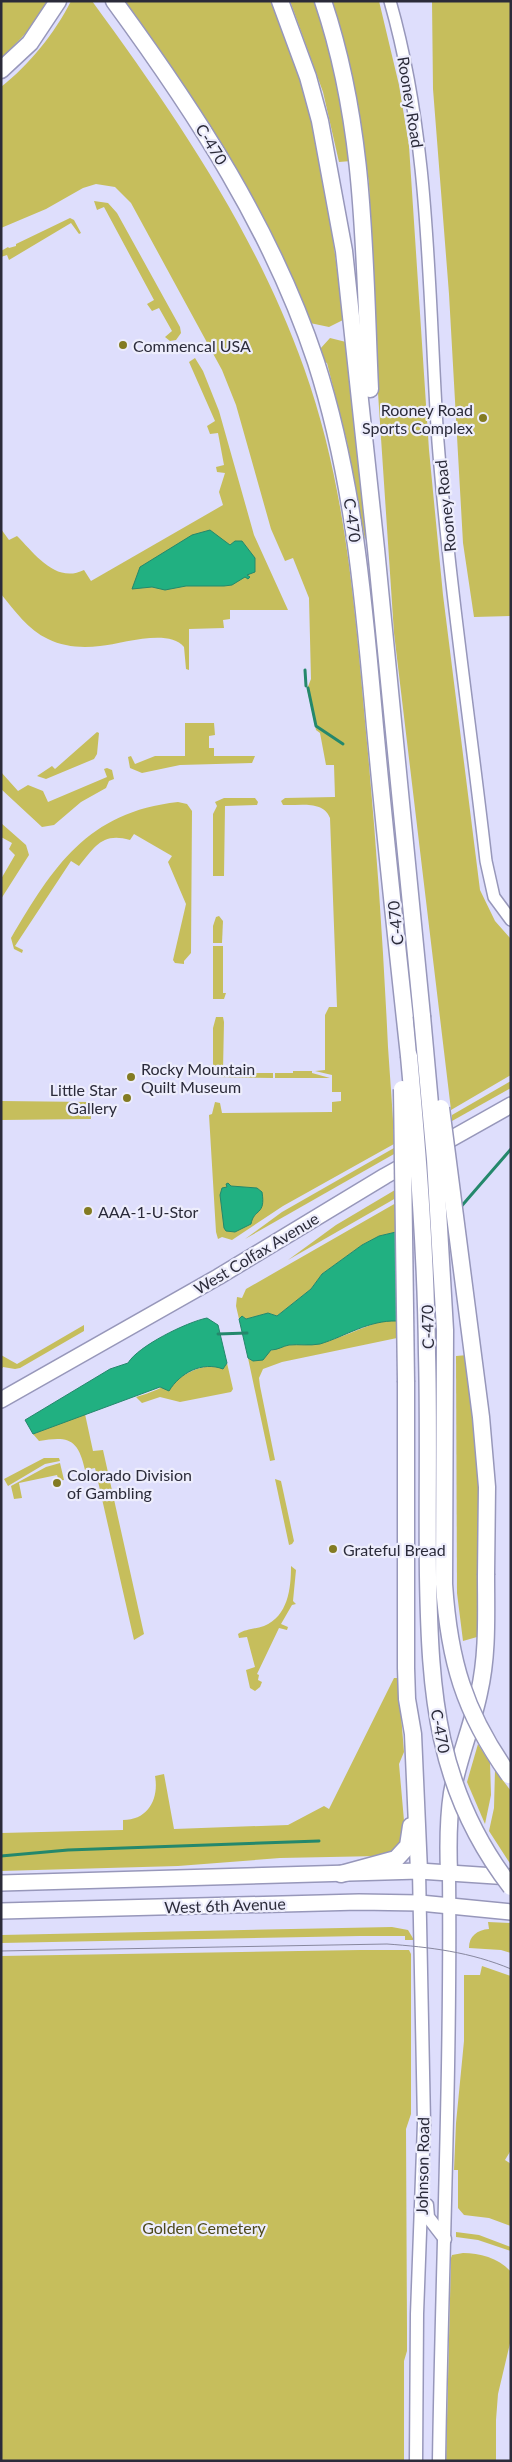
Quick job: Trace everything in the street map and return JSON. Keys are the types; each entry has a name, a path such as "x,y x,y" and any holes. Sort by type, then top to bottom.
{"highway":[{"path":"1,70 30,43 58,1"},
{"name":"C-470","path":"114,1 200,124 242,194 286,284 315,360 339,443 355,531 402,992 405,1056 419,1166 426,1290 431,1676 439,1733 461,1799 488,1854 511,1887"},
{"name":"C-470","path":"280,1 313,95 336,202 353,329 409,892 425,1016 445,1330 444,1584 446,1616 454,1663 465,1697 483,1736 510,1776"},
{"path":"323,1 344,76 359,161 376,549"},
{"path":"425,1016 481,1417 487,1487 484,1664 480,1693 453,1790 449,1813 449,1873"},
{"path":"405,1056 405,1620 419,1871"},
{"path":"341,1874 396,1859 406,1851 411,1823 408,1770 413,1739"}],"main road":[{"name":"West Colfax Avenue","path":"1,1400 218,1277 378,1180 511,1105"},
{"name":"West 6th Avenue","path":"1,1883 419,1871 511,1877"},
{"name":"Johnson Road","path":"416,2461 417,2314 424,2122 419,1871"},
{"name":"Johnson Road","path":"439,2461 441,2317 449,2100 449,1873"},
{"name":"West 6th Avenue","path":"1,1911 350,1902 420,1903 511,1912"},
{"path":"424,2122 428,2217 445,2239"}],"street":[{"name":"Rooney Road","path":"390,1 411,88 418,142 443,505 489,884 494,898 511,920"}],"green space":[{"path":"1,1 48,1 28,31 1,59"},
{"path":"71,1 92,1 154,88 212,177 238,223 285,318 304,368 330,457 347,548 353,594 376,850 394,1144 283,1206 232,1240 222,1237 218,1239 216,1232 209,1115 212,1114 215,1102 220,1103 222,1113 332,1112 332,1102 341,1101 341,1092 332,1092 332,1075 315,1071 325,1070 325,1015 329,1007 337,1007 330,818 327,812 316,806 283,805 281,801 285,798 335,797 334,765 326,765 320,733 316,730 307,689 311,679 309,598 293,558 285,561 271,529 236,405 222,370 131,203 115,187 96,184 83,188 46,209 1,228 1,87 22,69 40,48 65,13"},
{"path":"123,1 272,1 301,84 315,135 331,227 343,320 329,327 310,323 292,279 251,196 203,117"},
{"path":"290,1 315,1 338,86 351,161 339,162 323,92"},
{"path":"332,1 379,1 399,85 409,146 429,450 443,595 480,890 495,921 511,939 511,1075 451,1110 394,633 378,393 369,184 358,104"},
{"name":"Rooney Road Sports Complex","path":"432,1 511,1 511,616 474,617 463,543 449,294 433,89"},
{"path":"94,201 108,203 117,213 180,327 181,333 176,340 170,341 165,337 172,331 159,308 152,311 147,304 154,300 104,207 97,210"},
{"path":"70,218 74,220 81,233 79,234 71,223 9,260 7,255 1,257 1,251 8,247 16,246 16,244"},
{"path":"330,338 346,342 367,534 365,540 347,442 327,363 324,362 320,349"},
{"path":"195,358 203,371 219,411 254,535 288,610 230,610 230,619 223,620 224,628 189,629 189,670 186,669 184,647 177,641 156,638 80,647 54,642 34,631 22,620 1,594 1,529 9,540 17,536 39,558 55,570 64,573 74,573 84,570 91,581 223,505 219,492 225,473 217,472 216,467 224,465 218,433 210,434 207,426 215,421 189,362"},
{"path":"185,723 214,723 215,735 209,736 209,748 214,748 214,756 255,756 252,763 180,765 142,773 130,768 128,757 131,756 135,764 155,756 185,756"},
{"path":"97,732 99,733 97,754 94,759 46,779 37,776 52,766 55,769"},
{"path":"104,769 112,770 114,779 109,781 106,788 81,802 54,825 42,827 1,789 1,772 18,791 28,785 43,791 48,802 107,777"},
{"path":"224,798 255,798 258,802 257,805 225,806 224,876 213,876 213,814 217,806 215,802"},
{"path":"178,802 187,804 192,811 191,953 184,961 184,964 175,963 173,960 186,904 168,862 172,856 134,834 130,840 112,838 100,843 79,866 71,861 15,946 23,950 22,953 14,949 11,938 42,888 58,866 76,847 96,831 119,817 146,808"},
{"path":"1,823 26,845 29,855 1,899 1,879 15,855 9,849 12,843 1,837"},
{"path":"219,916 223,921 222,943 213,943 213,926 216,917"},
{"path":"213,946 223,946 223,993 226,993 224,999 213,999"},
{"path":"216,1017 223,1017 224,1022 223,1070 255,1070 255,1073 273,1073 273,1078 213,1077 213,1028"},
{"path":"293,1071 312,1071 312,1073 330,1078 275,1078 275,1073 293,1073"},
{"path":"511,1081 511,1088 452,1121 452,1115"},
{"path":"1,1101 90,1102 91,1119 1,1120"},
{"path":"394,1148 394,1154 245,1239 282,1212"},
{"path":"395,1190 396,1198 288,1260 336,1225"},
{"path":"396,1203 396,1232 379,1236 362,1245 322,1274 311,1289 277,1316 268,1313 239,1319 236,1306 237,1297 242,1298 246,1289"},
{"path":"382,1321 397,1321 397,1338 282,1362 263,1369 259,1378 260,1386 275,1460 270,1461 248,1358 253,1361 270,1351 288,1345 319,1344"},
{"path":"84,1325 84,1331 20,1368 3,1367 1,1370 1,1355 17,1364"},
{"path":"468,1355 479,1466 480,1531 477,1637 463,1641 457,1593 456,1356"},
{"path":"227,1363 233,1389 231,1392 180,1402 160,1397 142,1403 136,1397 171,1383 198,1368 210,1366 223,1369"},
{"path":"85,1414 93,1451 103,1450 144,1634 134,1640 95,1468 85,1470 79,1452 71,1442 58,1439 39,1441 33,1434"},
{"path":"44,1458 59,1458 60,1461 45,1464 8,1486 4,1479"},
{"path":"60,1463 64,1480 59,1481 57,1475 19,1483 22,1498 14,1499 11,1486 46,1467"},
{"path":"275,1479 281,1481 294,1541 289,1545"},
{"path":"291,1566 296,1570 293,1601 296,1604 292,1605 281,1624 288,1627 287,1630 279,1628 257,1674 259,1675 258,1680 262,1682 255,1691 250,1688 246,1670 255,1667 247,1637 239,1638 238,1634 264,1626 278,1616 283,1609 289,1592"},
{"path":"394,1678 398,1678 404,1752 399,1764 405,1832 399,1844 391,1853 379,1856 280,1858 178,1866 1,1871 1,1833 123,1830 123,1820 132,1819 146,1812 155,1792 155,1776 164,1774 174,1829 288,1825 324,1806 329,1809"},
{"path":"478,1744 490,1763 491,1795 485,1824 467,1782"},
{"path":"495,1770 511,1791 511,1865 489,1831 494,1808"},
{"path":"488,1922 511,1923 511,1953 501,1950 469,1948 470,1940 474,1934 489,1929"},
{"path":"392,1927 408,1930 414,1940 405,1940 405,1936 360,1936 1,1943 1,1935"},
{"name":"Golden Cemetery","path":"409,1950 411,1954 411,2114 406,2129 407,2351 404,2361 404,2461 1,2461 1,1956"},
{"path":"482,1966 511,1976 511,2150 505,2160 511,2164 511,2226 489,2218 464,2215 458,2208 458,2170 454,2170 456,2123 464,2041 464,1975 480,1975"},
{"path":"456,2232 479,2235 511,2247 511,2251 478,2240 456,2237"},
{"path":"463,2253 489,2257 501,2263 511,2272 511,2339 498,2394 496,2461 446,2461 451,2258 452,2255"}],"shaded area":[{"path":"210,530 230,545 235,541 242,541 255,558 255,572 247,575 250,577 248,579 245,577 232,585 224,586 186,586 165,590 152,587 132,589 140,567 192,535"},
{"path":"228,1183 231,1186 257,1188 262,1192 261,1208 252,1219 251,1224 235,1232 226,1231 224,1228 220,1195 222,1188 227,1187 226,1184"},
{"path":"396,1232 397,1321 377,1323 320,1344 289,1345 271,1350 263,1360 253,1361 248,1358 239,1319 242,1316 246,1319 268,1313 277,1316 311,1289 322,1274 362,1245 379,1236"},
{"path":"207,1318 218,1325 227,1363 223,1369 207,1367 192,1370 179,1379 169,1391 160,1387 33,1434 25,1420 110,1369 128,1363 133,1356 152,1342 188,1324"}],"waterway":[{"path":"305,670 306,686"},
{"path":"308,688 316,726 343,744"},
{"path":"459,1209 511,1149"},
{"path":"218,1334 247,1333"},
{"path":"1,1856 68,1850 319,1841"}],"tram line":[{"path":"1,1951 387,1944 465,1954 511,1969"}],"place":[{"name":"Commencal USA","path":"123,345"},
{"name":"Rooney Road Sports Complex","path":"483,418"},
{"name":"Rocky Mountain Quilt Museum","path":"131,1077"},
{"name":"Little Star Gallery","path":"127,1098"},
{"name":"AAA-1-U-Stor","path":"88,1211"},
{"name":"Colorado Division of Gambling","path":"57,1483"},
{"name":"Grateful Bread","path":"333,1549"}]}
